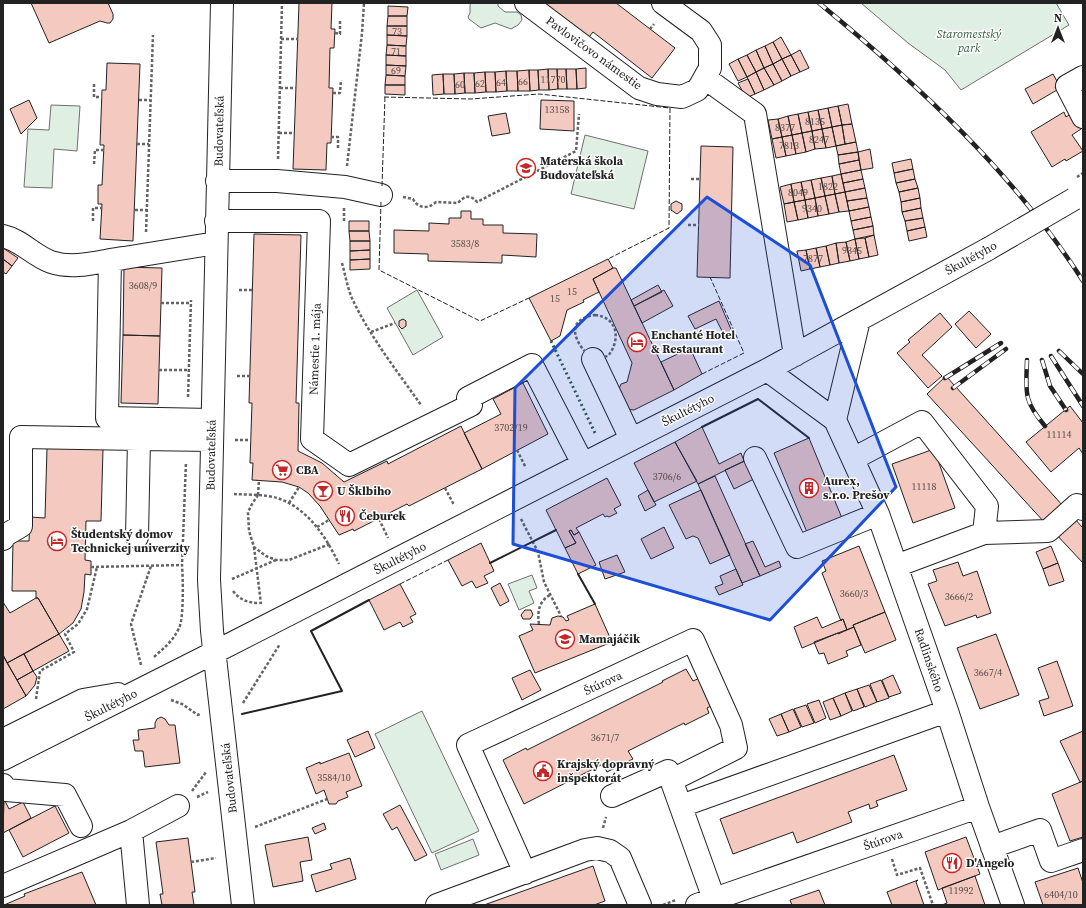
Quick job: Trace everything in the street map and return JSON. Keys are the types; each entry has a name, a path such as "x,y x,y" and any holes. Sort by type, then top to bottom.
{"street":[{"name":"Budovateľská","path":"222,3 209,580 215,652 243,905"},
{"name":"Pavlovičovo námestie","path":"526,3 639,88 658,94 682,97 697,90 705,78 710,68 710,45 701,31 663,3"},
{"path":"1083,77 1067,86 1083,117"},
{"path":"705,78 755,114 795,355"},
{"path":"217,181 277,181 345,187 381,195"},
{"name":"Škultétyho","path":"3,759 767,370 988,249 1078,197"},
{"name":"Námestie 1. mája","path":"216,221 319,220 312,439 349,465 471,405 468,398 532,365 583,464"},
{"path":"3,236 11,238 51,262 68,265 88,265 146,254 216,244"},
{"path":"110,260 107,418 212,430"},
{"path":"835,420 859,320"},
{"path":"593,359 631,439"},
{"name":"Radlinského","path":"767,370 835,420 878,514 947,710 978,807 1012,905"},
{"path":"853,460 922,422 987,506 984,533"},
{"path":"3,538 21,526 21,437 139,440 212,430"},
{"path":"137,537 139,440"},
{"path":"755,458 797,547 878,514"},
{"path":"896,566 984,533 1048,531 1077,505 1083,508"},
{"name":"Štúrova","path":"525,873 468,745 693,640 731,725 736,748 672,780"},
{"path":"3,740 83,700 139,690"},
{"path":"681,806 947,710"},
{"path":"612,796 668,771 681,806 705,902"},
{"path":"3,785 6,790 64,795 81,826"},
{"path":"3,886 131,831 185,800"},
{"name":"Štúrova","path":"705,902 978,807"},
{"path":"992,847 1040,830 1051,861 1083,850"},
{"path":"131,831 138,905"},
{"path":"437,905 585,850 597,848 610,851 620,858 640,905"}],"path":[{"path":"277,181 282,3"},
{"path":"345,187 364,3"},
{"path":"335,33 340,34 340,20"},
{"path":"146,254 153,35"},
{"path":"281,39 298,39"},
{"path":"333,93 340,93 341,80"},
{"path":"94,84 94,97 102,97"},
{"path":"280,88 296,88"},
{"path":"139,100 150,100"},
{"path":"381,195 413,199 416,204 423,207 430,206 436,202 458,203 467,196 477,202 576,151 579,114"},
{"path":"279,133 294,133"},
{"path":"331,137 338,137 338,149"},
{"path":"137,144 149,144"},
{"path":"94,164 95,150 104,150"},
{"path":"691,179 700,179"},
{"path":"93,221 93,208 101,208"},
{"path":"134,210 147,210"},
{"path":"688,225 699,225"},
{"path":"342,263 351,296 371,332 435,423"},
{"path":"239,290 252,290"},
{"path":"161,303 191,303"},
{"path":"371,332 395,323"},
{"path":"159,370 189,370"},
{"path":"237,376 250,376"},
{"path":"236,440 251,440"},
{"path":"517,450 526,468"},
{"path":"232,586 233,592 240,598 249,603 260,603 254,547 249,531 248,512 258,495 260,480"},
{"path":"289,503 299,487"},
{"path":"445,488 454,505"},
{"path":"234,494 279,498 300,509 330,544 339,564"},
{"path":"379,518 388,539"},
{"path":"521,519 538,552 544,582 561,616"},
{"path":"317,527 329,520"},
{"path":"254,547 266,556 276,560 289,560 330,544"},
{"path":"230,580 276,560"},
{"path":"91,567 182,565"},
{"path":"141,665 131,624 151,566"},
{"path":"35,705 40,671 74,652 65,634 78,624 87,609 97,567"},
{"path":"150,660 172,641 180,627 183,582"},
{"path":"539,624 538,614 541,602 550,595"},
{"path":"185,800 207,770"},
{"path":"597,848 612,796"},
{"path":"251,828 327,799"},
{"path":"890,853 898,875 920,868 933,905"},
{"path":"191,862 216,858"}],"highlighted area":[{"path":"707,197 810,265 896,487 770,620 513,544 515,388"}],"green space":[{"path":"471,3 498,3 498,6 505,12 517,12 521,15 522,20 518,25 511,29 495,23 481,28 468,17"},
{"name":"Staromestský park","path":"861,3 1056,3 1069,25 961,90 945,70 908,43"},
{"path":"51,105 80,106 77,151 54,149 52,188 24,187 28,129 49,130"},
{"path":"585,135 648,151 634,209 571,194"},
{"path":"417,290 443,337 413,355 387,308"},
{"path":"532,575 537,588 529,591 534,603 519,610 508,584"},
{"path":"422,711 479,831 432,853 375,734"},
{"path":"473,839 479,855 441,870 435,854"}],"building":[{"path":"31,3 108,3 113,14 113,19 110,23 100,21 49,43"},
{"path":"299,3 332,3 331,29 335,29 334,48 330,48 329,88 333,88 331,143 327,143 326,170 293,169"},
{"path":"538,3 616,3 675,48 652,78 593,32 586,41"},
{"path":"388,6 408,7 407,16 388,16"},
{"path":"388,16 407,16 407,26 387,26"},
{"path":"387,26 407,26 407,36 387,35"},
{"path":"387,35 407,36 406,46 387,45"},
{"path":"781,37 791,55 782,59 773,42"},
{"path":"773,42 782,59 773,64 765,46"},
{"path":"387,45 406,46 406,56 386,55"},
{"path":"765,46 773,64 764,68 756,50"},
{"path":"756,50 764,68 756,72 747,55"},
{"path":"800,50 809,68 800,72 791,55"},
{"path":"386,55 406,56 406,66 386,65"},
{"path":"747,55 756,72 747,77 738,59"},
{"path":"791,55 800,72 791,76 782,59"},
{"path":"738,59 747,77 738,81 729,64"},
{"path":"782,59 791,76 782,81 773,64"},
{"path":"107,63 140,64 133,241 100,239 102,204 98,204 98,185 102,185 104,145 100,145 102,90 106,90"},
{"path":"773,64 782,81 774,85 764,68"},
{"path":"386,65 406,66 405,76 386,75"},
{"path":"586,68 586,88 577,89 576,69"},
{"path":"764,68 774,85 764,90 756,72"},
{"path":"548,69 557,69 558,89 549,90"},
{"path":"548,69 549,90 539,90 538,70"},
{"path":"557,69 566,69 567,89 558,89"},
{"path":"566,69 576,69 577,89 567,89"},
{"path":"529,70 530,91 518,91 517,71"},
{"path":"529,70 538,70 539,90 530,91"},
{"path":"506,71 507,91 496,92 495,72"},
{"path":"506,71 517,71 518,91 507,91"},
{"path":"485,72 495,72 496,92 486,92"},
{"path":"485,72 486,92 475,93 474,73"},
{"path":"756,72 764,90 755,94 747,77"},
{"path":"464,73 465,93 455,94 454,74"},
{"path":"464,73 474,73 475,93 465,93"},
{"path":"443,74 444,94 433,95 432,75"},
{"path":"443,74 454,74 455,94 444,94"},
{"path":"1053,74 1059,85 1055,87 1057,90 1033,104 1025,89"},
{"path":"386,75 405,76 405,85 385,85"},
{"path":"748,79 755,94 746,98 738,83"},
{"path":"385,85 405,85 405,95 385,94"},
{"path":"29,100 37,118 21,134 10,109"},
{"path":"541,100 574,101 574,131 540,129"},
{"path":"848,104 852,124 842,125 838,106"},
{"path":"838,106 842,125 832,127 828,108"},
{"path":"828,108 832,127 822,129 818,110"},
{"path":"818,110 822,129 812,131 808,112"},
{"path":"808,112 812,131 802,133 798,114"},
{"path":"1064,112 1066,117 1072,113 1081,129 1072,135 1083,151 1052,167 1031,132"},
{"path":"506,113 510,133 492,136 488,116"},
{"path":"798,114 802,133 792,135 788,116"},
{"path":"788,116 792,135 782,137 778,119"},
{"path":"778,119 782,137 772,139 768,120"},
{"path":"852,124 856,142 845,144 842,125"},
{"path":"842,125 845,144 836,146 832,127"},
{"path":"832,127 836,146 826,148 822,129"},
{"path":"822,129 826,148 815,149 812,131"},
{"path":"812,131 815,149 806,152 802,133"},
{"path":"802,133 806,152 796,154 792,135"},
{"path":"792,135 796,154 786,156 782,137"},
{"path":"782,137 786,156 776,158 772,139"},
{"path":"856,142 858,152 838,155 836,146"},
{"path":"701,146 733,147 730,278 697,277"},
{"path":"870,149 873,168 861,170 858,152"},
{"path":"858,152 859,160 839,164 838,155"},
{"path":"911,159 913,169 894,173 892,163"},
{"path":"859,160 861,170 841,174 839,164"},
{"path":"913,169 915,179 896,183 894,173"},
{"path":"861,170 863,179 843,183 841,174"},
{"path":"841,174 845,192 835,194 832,176"},
{"path":"832,176 835,194 825,196 821,178"},
{"path":"821,178 825,196 815,198 811,180"},
{"path":"863,179 865,188 845,192 843,183"},
{"path":"915,179 918,188 899,192 896,183"},
{"path":"811,180 815,198 805,200 801,182"},
{"path":"801,182 805,200 794,202 791,184"},
{"path":"791,184 794,202 784,204 780,187"},
{"path":"865,188 867,198 847,201 845,192"},
{"path":"918,188 920,198 901,202 899,192"},
{"path":"845,192 849,211 839,212 835,194"},
{"path":"835,194 839,212 829,214 825,196"},
{"path":"825,196 829,214 818,216 815,198"},
{"path":"815,198 818,216 808,218 805,200"},
{"path":"867,198 869,207 849,211 847,201"},
{"path":"920,198 921,208 902,212 901,202"},
{"path":"805,200 808,218 798,220 794,202"},
{"path":"676,201 682,204 682,210 677,214 671,210 671,204"},
{"path":"794,202 798,220 787,222 784,204"},
{"path":"869,207 871,217 851,221 849,211"},
{"path":"921,208 923,218 905,221 902,212"},
{"path":"461,211 471,211 471,219 483,219 483,225 503,225 503,233 537,234 536,257 502,255 502,263 428,261 428,254 394,253 394,230 429,231 429,223 449,224 449,218 461,218"},
{"path":"871,217 873,226 853,230 851,221"},
{"path":"923,218 925,227 907,231 905,221"},
{"path":"349,221 369,221 369,231 349,231"},
{"path":"873,226 874,235 855,239 853,230"},
{"path":"925,227 927,237 909,241 907,231"},
{"path":"349,231 369,231 370,241 350,241"},
{"path":"254,234 301,235 296,403 299,403 298,451 322,463 344,482 387,461 388,464 461,426 482,469 409,506 407,504 354,531 353,529 339,535 320,506 308,493 299,487 282,482 252,480 253,463 250,463 252,403 249,403"},
{"path":"874,235 878,255 869,257 865,238"},
{"path":"865,238 869,257 859,259 855,239"},
{"path":"855,239 859,259 850,261 846,242"},
{"path":"350,241 370,241 370,250 350,251"},
{"path":"846,242 850,261 839,263 836,243"},
{"path":"836,243 839,263 830,265 826,246"},
{"path":"826,246 830,265 820,267 816,248"},
{"path":"3,248 18,258 12,266 3,259"},
{"path":"816,248 820,267 810,269 806,250"},
{"path":"370,250 370,259 350,260 350,251"},
{"path":"806,250 810,269 801,271 797,251"},
{"path":"3,259 12,266 6,274 3,272"},
{"path":"370,259 370,269 350,270 350,260"},
{"path":"608,259 613,268 593,279 599,292 583,300 584,302 567,310 560,336 551,341 529,298"},
{"path":"124,267 162,268 160,336 123,335"},
{"name":"Enchanté Hotel & Restaurant","path":"613,268 616,268 674,390 634,410 623,409 616,396 621,384 627,382 632,363 593,279"},
{"path":"658,285 662,292 634,306 631,300"},
{"path":"664,290 673,306 642,323 634,306"},
{"path":"719,301 733,334 725,337 716,319 695,329 688,316"},
{"path":"969,311 991,334 976,348 955,324"},
{"path":"940,313 952,327 922,355 942,376 928,388 897,353 910,342 908,340"},
{"path":"403,319 406,321 406,326 402,329 399,326 399,321"},
{"path":"123,335 160,336 158,404 121,403"},
{"path":"690,348 702,374 674,390 661,362"},
{"path":"946,376 1063,506 1045,523 927,394"},
{"path":"523,383 548,434 482,469 464,433 501,414 493,399"},
{"path":"1070,406 1083,423 1083,454 1079,448 1051,472 1026,442"},
{"path":"702,427 719,464 741,453 744,461 698,484 675,442"},
{"name":"Aurex, s.r.o. Prešov","path":"809,438 844,523 809,537 774,453"},
{"path":"675,442 697,481 654,502 634,463"},
{"name":"Študentský domov Technickej univerzity","path":"47,448 103,449 101,521 86,521 85,560 91,561 91,575 85,574 81,609 73,623 59,634 38,598 36,598 36,591 12,591 13,541 29,541 30,517 45,518"},
{"path":"934,449 955,508 913,523 892,464"},
{"path":"747,460 756,478 734,489 725,470"},
{"path":"715,476 760,576 742,583 698,484"},
{"path":"607,478 621,505 614,509 617,513 609,517 605,517 603,514 576,528 579,532 574,535 571,530 569,531 576,543 565,548 546,510"},
{"path":"648,490 656,505 645,511 638,496"},
{"path":"701,490 730,555 710,564 698,538 693,536 686,539 669,505"},
{"path":"1072,516 1083,528 1083,563 1054,532"},
{"path":"664,527 674,548 651,559 641,539"},
{"path":"571,530 574,535 579,532 596,565 578,574 565,548 576,543 569,531"},
{"path":"753,541 765,567 779,561 781,567 760,576 745,544"},
{"path":"481,543 494,571 484,576 488,583 476,588 472,581 462,586 448,560"},
{"path":"859,546 885,612 853,625 854,627 847,630 843,619 841,621 822,573 826,571 822,561"},
{"path":"1051,546 1058,563 1043,569 1036,552"},
{"path":"617,555 625,572 605,579 599,562"},
{"path":"958,562 963,576 977,571 991,613 977,618 976,615 945,626 928,584 937,581 933,570"},
{"path":"1058,563 1064,581 1049,586 1043,569"},
{"path":"736,569 743,585 719,595 715,587 723,584 720,576"},
{"path":"500,583 509,601 500,606 491,588"},
{"path":"400,584 416,614 410,617 413,622 403,627 400,622 384,630 369,600"},
{"path":"38,598 59,634 7,663 3,655 3,602 10,613"},
{"name":"Mamajáčik","path":"595,604 612,642 535,673 519,636 533,630 530,624 550,625 552,618 558,616 563,617 566,621 569,620 567,616"},
{"path":"525,610 531,610 533,615 530,619 523,619 521,615"},
{"path":"885,612 896,640 865,653 853,625"},
{"path":"817,617 822,628 843,619 847,630 802,648 794,627"},
{"path":"854,627 861,645 846,651 848,656 828,664 824,653 819,654 814,642"},
{"path":"59,634 69,651 33,671 24,654"},
{"path":"996,634 1019,695 980,709 957,648"},
{"path":"24,654 33,671 17,680 7,663"},
{"path":"3,655 26,696 3,709"},
{"path":"1057,661 1073,706 1044,716 1039,701 1049,698 1038,668"},
{"path":"686,669 693,681 702,677 715,704 707,708 709,713 685,725 684,723 628,751 633,759 607,772 603,764 524,804 503,760 526,748 527,750"},
{"path":"530,670 541,690 522,700 512,678"},
{"path":"33,671 37,677 35,685 26,696 17,680"},
{"path":"893,675 901,693 889,697 882,680"},
{"path":"881,680 889,698 877,702 870,684"},
{"path":"869,685 877,702 865,707 857,689"},
{"path":"857,689 864,707 853,711 845,693"},
{"path":"845,693 852,711 841,716 833,698"},
{"path":"833,698 841,716 830,720 823,702"},
{"path":"819,700 826,718 815,723 807,704"},
{"path":"806,705 814,723 802,727 794,709"},
{"path":"793,709 801,727 789,732 781,714"},
{"path":"781,714 789,732 777,736 769,719"},
{"path":"161,717 165,719 169,725 175,725 180,763 145,767 143,751 135,751 133,740 139,740 138,730 155,728 157,719"},
{"path":"368,731 375,748 355,757 347,740"},
{"path":"1083,731 1083,781 1080,782 1060,741"},
{"path":"349,753 362,786 346,792 348,797 338,801 336,804 329,804 324,790 316,794 306,768"},
{"path":"894,755 907,790 876,801 878,806 870,809 869,804 848,812 852,822 797,843 793,832 733,854 720,819"},
{"path":"1083,781 1083,837 1070,841 1052,794"},
{"path":"4,799 9,809 23,802 31,818 3,833"},
{"path":"400,805 427,855 415,861 397,827 392,830 383,814"},
{"path":"55,806 69,833 23,857 9,830"},
{"path":"324,823 326,829 315,834 312,828"},
{"path":"308,837 312,860 300,862 303,881 273,887 265,845"},
{"name":"D'Angelo","path":"966,837 980,874 938,890 925,852"},
{"path":"188,838 195,892 192,892 194,905 162,905 160,894 163,894 156,842"},
{"path":"350,858 356,879 316,892 311,875 332,869 330,864"},
{"path":"593,866 605,901 594,905 484,905"},
{"path":"1078,868 1083,883 1083,905 1043,905 1035,882"},
{"path":"82,872 96,905 4,905 25,896 24,894"},
{"path":"975,876 985,905 942,905 947,903 942,888"},
{"path":"918,880 916,882 924,905 892,905 887,892"},
{"path":"819,890 825,905 792,905 790,900"}],"railway":[{"path":"819,3 892,65 962,132 1026,203 1056,241 1083,281"},
{"path":"945,378 1001,343"},
{"path":"953,388 1006,349"},
{"path":"1059,351 1083,374"},
{"path":"1051,356 1083,406"},
{"path":"1027,360 1027,396 1033,409 1045,426"},
{"path":"1042,360 1050,386 1066,410"}],"hedge":[{"path":"551,341 595,433"}],"fence":[{"path":"384,97 471,99 539,94 670,108 669,228 608,259"},
{"path":"382,186 385,96"},
{"path":"381,202 379,270 480,321 529,298"},
{"path":"702,374 744,353 710,277"},
{"path":"400,584 448,560"}],"wall":[{"path":"702,427 758,399 809,438"},
{"path":"490,563 556,530"},
{"path":"578,574 595,604"},
{"path":"242,714 342,691 311,631 369,600"}],"place":[{"name":"Materská škola Budovateľská","path":"526,168"},
{"name":"Enchanté Hotel & Restaurant","path":"637,342"},
{"name":"CBA","path":"282,470"},
{"name":"Aurex, s.r.o. Prešov","path":"809,488"},
{"name":"U Šklbiho","path":"323,491"},
{"name":"Čeburek","path":"345,516"},
{"name":"Študentský domov Technickej univerzity","path":"57,541"},
{"name":"Mamajáčik","path":"565,639"},
{"name":"Krajský dopravný inšpektorát","path":"543,771"},
{"name":"D'Angelo","path":"952,863"}]}
